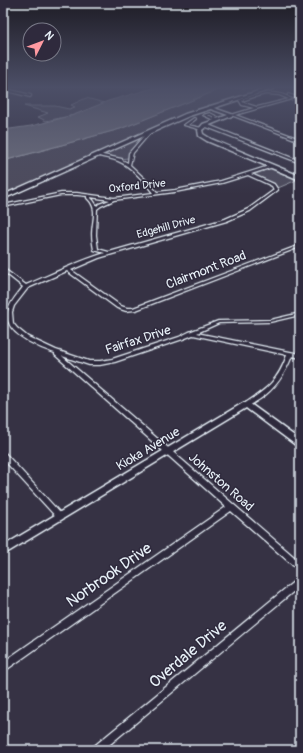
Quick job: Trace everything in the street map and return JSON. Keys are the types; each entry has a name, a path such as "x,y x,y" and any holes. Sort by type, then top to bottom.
{"main road":[{"path":"3,197 169,123"},
{"path":"211,123 203,127 202,135 206,139 300,178"}],"street":[{"path":"189,123 185,125 203,127 300,162"},
{"path":"254,123 300,140"},
{"path":"129,165 129,158 136,146 149,132"},
{"path":"98,155 119,160 129,165 147,182 156,194"},
{"path":"119,160 129,158"},
{"name":"Oxford Drive","path":"3,206 61,194 114,199 156,194 207,185 249,174 272,166"},
{"name":"Edgehill Drive","path":"26,287 86,261 112,252 226,220 249,210 276,190 273,185 249,174"},
{"path":"86,196 94,202 97,208 93,232 96,250 92,257 86,261"},
{"path":"97,208 114,199"},
{"name":"Clairmont Road","path":"67,269 119,307 126,310 134,309 300,246"},
{"path":"96,250 104,253 112,252"},
{"path":"3,269 26,287"},
{"name":"Fairfax Drive","path":"26,287 12,306 10,318 11,323 20,334 54,351 82,362 104,363 191,333 218,322 270,321 300,314"},
{"path":"191,333 300,356"},
{"name":"Johnston Road","path":"54,351 300,567"},
{"name":"Kioka Avenue","path":"3,551 261,396 279,380 290,354"},
{"path":"246,405 300,444"},
{"path":"3,455 60,517"},
{"name":"Norbrook Drive","path":"3,667 231,507"},
{"name":"Overdale Drive","path":"96,750 300,581"}],"shaded area":[{"path":"135,123 172,123 3,197 3,161 120,129"},
{"path":"141,137 142,138 128,158 121,159 103,155"},
{"path":"271,168 299,179 278,188 253,175"}],"water":[{"path":"42,123 135,123 120,129 3,161 3,130"}]}
